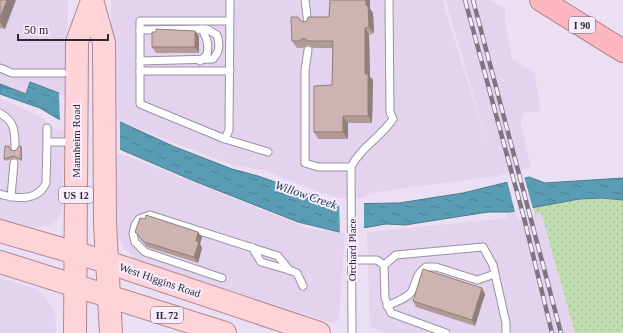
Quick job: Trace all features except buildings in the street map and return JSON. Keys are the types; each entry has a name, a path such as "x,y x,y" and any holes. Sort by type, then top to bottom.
{"highway":[{"name":"I 90","path":"541,0 623,50"}],"main road":[{"name":"Mannheim Road","path":"75,333 76,42 92,0"},
{"name":"Mannheim Road","path":"92,0 104,43 107,262 111,333"},
{"name":"West Higgins Road","path":"0,231 107,262 318,333"},
{"name":"IL 72","path":"0,262 225,333"}],"lane":[{"path":"225,139 229,130 230,0"},
{"path":"305,0 308,24"},
{"path":"308,50 305,70 305,162 318,167 351,167 357,155 386,130 393,119 390,112 389,0"},
{"path":"229,21 140,21 140,104 225,139 268,152"},
{"path":"200,61 207,55 208,47 208,39 202,29"},
{"path":"140,30 207,29 217,35 220,44 218,54 213,59 200,61 140,61"},
{"path":"0,68 12,73 63,73"},
{"path":"140,71 230,71"},
{"path":"0,113 8,118 14,125 15,148"},
{"path":"0,194 11,197 29,197 37,195 43,189 46,183 47,128"},
{"path":"47,142 76,139"},
{"path":"11,197 14,163"},
{"name":"Orchard Place","path":"351,167 352,333"},
{"path":"222,278 145,252 135,242 133,234 135,225 144,216 150,215 278,256 289,270"},
{"path":"252,247 262,262 297,273 303,286"},
{"path":"384,265 396,255 483,247 493,264 506,323 506,333"},
{"path":"352,260 377,260 384,265"},
{"path":"384,265 385,298 391,313 446,333"},
{"path":"387,306 407,296 412,291 417,274 426,266 436,267 477,280 495,274"}],"shaded area":[{"path":"0,0 68,0 65,95 31,82 26,95 0,84"},
{"path":"111,0 442,0 489,150 446,0 490,0 505,9 505,23 512,59 534,73 541,111 523,113 521,125 531,167 497,176 369,193 364,198 339,198 321,193 263,170 235,166 111,118"},
{"path":"0,98 40,116 55,129 65,131 62,208 59,217 51,225 31,229 0,220"},
{"path":"115,153 129,157 308,228 345,233 339,320 332,323 135,260 124,248 118,236 115,225"},
{"path":"515,211 518,220 541,213 575,333 384,333 370,327 367,232 507,218 507,212"},
{"path":"0,278 36,289 45,297 55,311 56,333 0,333"}],"green space":[{"path":"602,198 623,200 623,333 575,333 541,213 535,215 533,207 579,199"}],"water":[{"name":"Willow Creek","path":"30,82 59,93 175,147 232,169 258,176 338,204 399,203 463,193 529,177 545,183 623,178 623,200 602,198 579,199 509,212 488,212 405,225 386,224 339,232 298,222 194,181 122,150 60,120 40,108 0,94 0,84 26,94"}],"pier":[{"path":"59,93 120,121 120,152 60,122"},
{"path":"524,176 533,209 515,212 507,180"},
{"path":"339,202 364,202 364,231 340,233"}],"railway":[{"path":"465,0 524,218 552,333"},
{"path":"473,0 561,333"}]}
